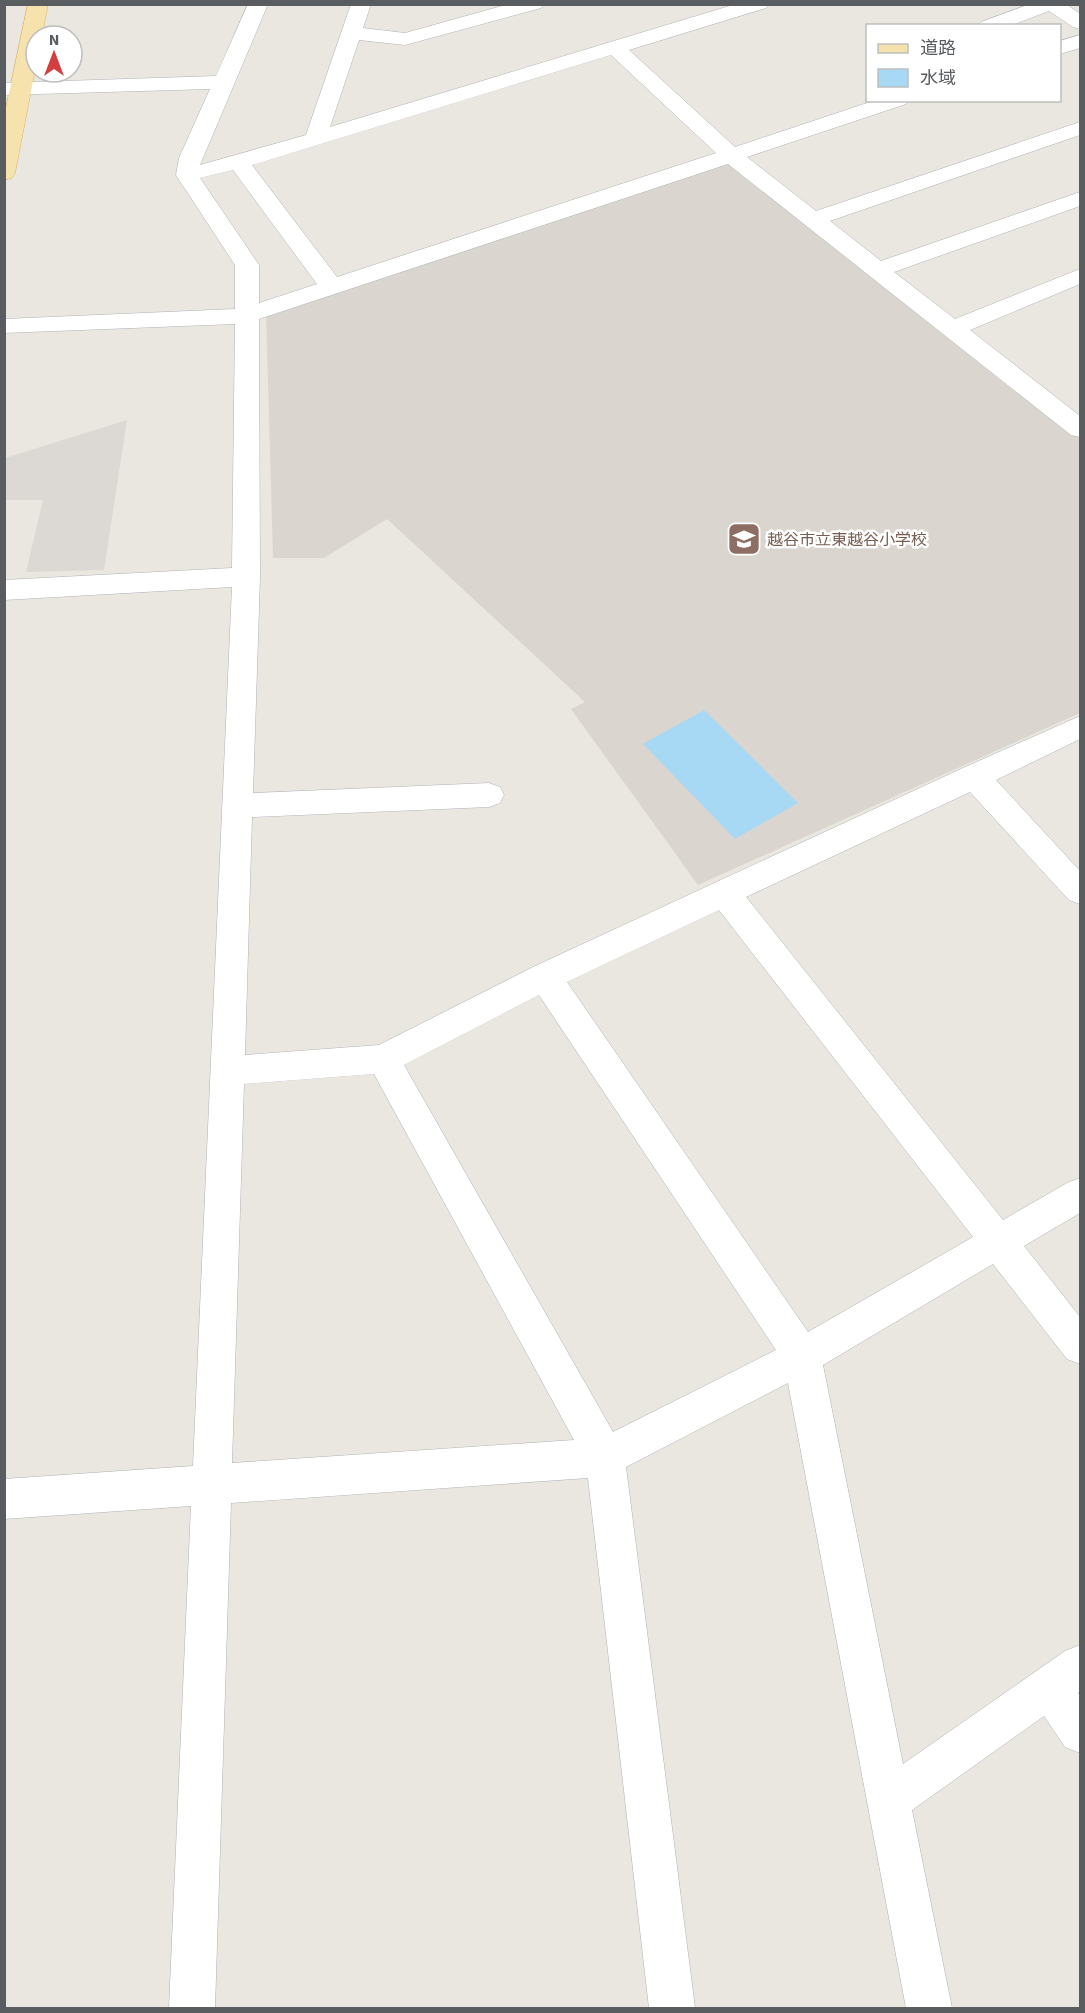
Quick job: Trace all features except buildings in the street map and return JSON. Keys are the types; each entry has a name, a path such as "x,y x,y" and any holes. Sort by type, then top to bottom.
{"main road":[{"path":"4,173 13,88 38,4"}],"street":[{"path":"192,2008 246,577 247,265 187,175 194,149 258,4"},
{"path":"315,139 361,4"},
{"path":"350,33 405,39 534,4"},
{"path":"187,175 315,139 759,4"},
{"path":"994,24 1051,4 1080,23"},
{"path":"1061,47 1080,41"},
{"path":"615,48 732,156 1080,429"},
{"path":"13,88 225,82"},
{"path":"4,326 222,318 246,315 893,102"},
{"path":"815,219 1080,128"},
{"path":"238,162 331,286"},
{"path":"877,270 1080,199"},
{"path":"952,329 1080,276"},
{"path":"4,590 246,577"},
{"path":"228,1071 383,1059 545,977 1080,726"},
{"path":"974,776 1080,891"},
{"path":"238,806 489,795"},
{"path":"724,893 1080,1346"},
{"path":"545,977 802,1356 929,2008"},
{"path":"383,1059 605,1457 672,2008"},
{"path":"4,1499 605,1457 802,1356 1080,1194"},
{"path":"889,1800 1065,1676 1080,1732"}],"shaded area":[{"name":"越谷市立東越谷小学校","path":"730,161 1080,437 1080,713 698,885 571,709 585,702 387,519 324,558 273,558 266,314"},
{"path":"127,420 104,570 26,572 43,500 5,500 5,458"}],"water":[{"path":"704,710 798,803 735,839 643,744"}],"place":[{"name":"越谷市立東越谷小学校","path":"744,539"}]}
